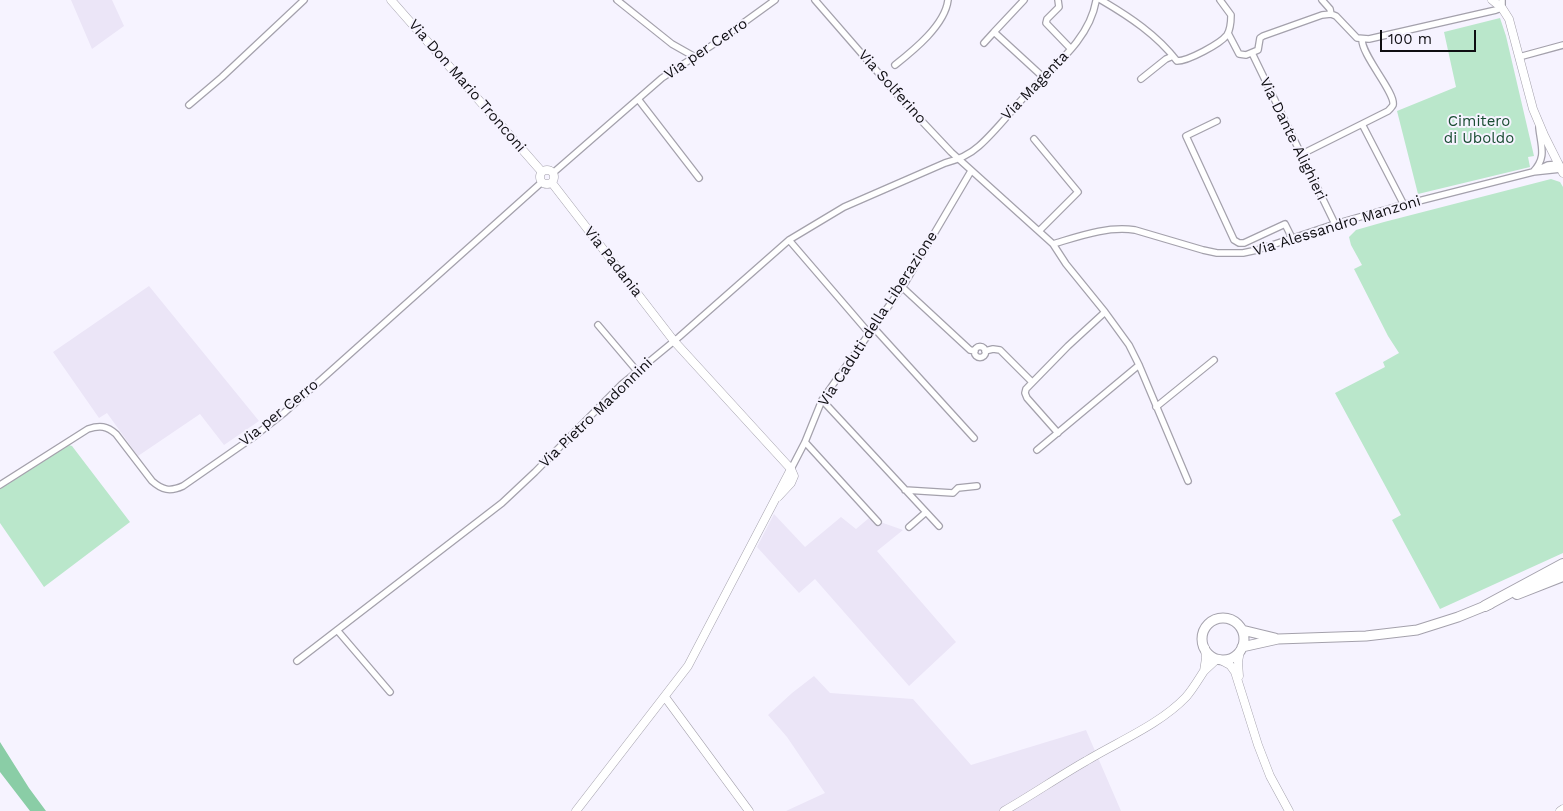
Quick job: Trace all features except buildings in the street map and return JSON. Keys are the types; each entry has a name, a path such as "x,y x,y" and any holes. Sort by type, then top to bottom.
{"highway":[{"path":"1485,606 1563,564"},
{"path":"1485,606 1563,576"}],"main road":[{"path":"1241,649 1244,637 1242,630 1236,623 1231,620 1222,619 1215,620 1208,625 1204,632 1204,648 1210,655 1218,659 1228,659 1241,649 1278,639 1398,633 1436,625 1485,606 1563,570"},
{"path":"1242,630 1278,639"}],"street":[{"path":"188,105 222,77 304,0"},
{"name":"Via Don Mario Tronconi","path":"391,0 542,172"},
{"path":"617,0 672,44 695,57"},
{"name":"Via per Cerro","path":"553,173 662,78 775,0"},
{"name":"Via Solferino","path":"815,0 902,100 959,159 1053,244 1066,264 1129,345 1140,365 1188,481"},
{"path":"895,65 929,35 947,10 948,0"},
{"path":"984,43 1024,0"},
{"path":"1058,0 1059,7 1047,19 1046,23 1071,49"},
{"path":"1097,0 1140,26 1161,42 1177,62 1188,59 1228,33 1231,15 1224,1"},
{"name":"Via Magenta","path":"959,159 978,147 1043,76 1071,49 1092,18 1097,0"},
{"path":"1322,0 1331,14"},
{"path":"1492,0 1502,4 1509,19 1537,118 1542,160 1532,172"},
{"path":"1228,33 1239,54 1242,56 1252,53 1259,48 1260,38 1263,36 1322,15 1331,14 1336,16 1353,35 1362,39 1502,4"},
{"path":"994,32 1043,76"},
{"path":"1300,155 1388,111 1393,104 1384,83 1363,47 1362,39"},
{"path":"1519,57 1563,45"},
{"name":"Via Dante Alighieri","path":"1252,53 1335,224"},
{"path":"1141,80 1166,59 1173,56"},
{"path":"638,99 699,178"},
{"path":"1537,118 1561,169"},
{"path":"1217,121 1186,136 1234,240 1244,243 1285,224 1292,238"},
{"path":"1362,124 1404,205"},
{"path":"1034,139 1078,192 1039,231"},
{"name":"Via Pietro Madonnini","path":"297,662 502,503 622,384 789,240 826,217 879,190 959,159"},
{"name":"Via Alessandro Manzoni","path":"1053,244 1114,228 1136,230 1203,250 1229,254 1257,250 1335,224 1532,172 1548,165 1561,169"},
{"path":"548,170 553,173 552,183 542,182 540,176 542,172 548,170"},
{"name":"Via Caduti della Liberazione","path":"576,811 688,666 778,497 791,483 794,476 791,469 805,442 822,400 902,287 971,171"},
{"name":"Via per Cerro","path":"0,485 88,429 103,426 116,434 158,487 166,490 175,490 252,438 285,412 542,182"},
{"name":"Via Padania","path":"552,183 674,341 791,469"},
{"path":"789,240 869,333"},
{"path":"902,287 970,350 974,351 979,347 985,351 1000,350 1032,382"},
{"path":"1058,433 1026,396 1026,389 1105,312"},
{"path":"598,325 637,371"},
{"path":"873,326 974,438"},
{"path":"1156,407 1214,360"},
{"path":"1037,450 1140,365"},
{"path":"822,400 939,526"},
{"path":"805,442 878,522"},
{"path":"905,490 953,493 958,488 977,486"},
{"path":"909,527 925,513"},
{"path":"338,630 390,692"},
{"path":"1204,648 1206,658 1204,671"},
{"path":"1239,683 1238,662 1241,649"},
{"path":"1004,811 1152,723 1187,696 1204,671 1218,659 1232,668 1239,683 1270,776 1289,811"},
{"path":"665,697 749,811"}],"shaded area":[{"path":"71,0 112,0 124,26 92,49"},
{"path":"149,286 259,421 224,445 200,414 138,456 107,413 99,418 53,352"},
{"path":"774,514 805,547 841,517 856,529 869,518 903,530 877,551 956,642 909,686 815,579 799,593 757,547"},
{"path":"814,676 830,693 913,699 971,765 1086,730 1121,811 786,811 825,793 787,737 768,715"}],"green space":[{"name":"Cimitero di Uboldo","path":"1500,18 1506,36 1534,156 1528,157 1530,167 1418,194 1397,111 1456,87 1444,32"},
{"path":"1551,179 1560,182 1563,187 1563,553 1440,609 1392,520 1401,515 1335,393 1385,367 1383,362 1399,353 1388,336 1354,269 1362,265 1351,245 1349,237 1356,230"},
{"path":"69,445 72,446 130,522 44,587 0,523 0,489"},
{"path":"0,742 46,811 30,811 0,772"}]}
